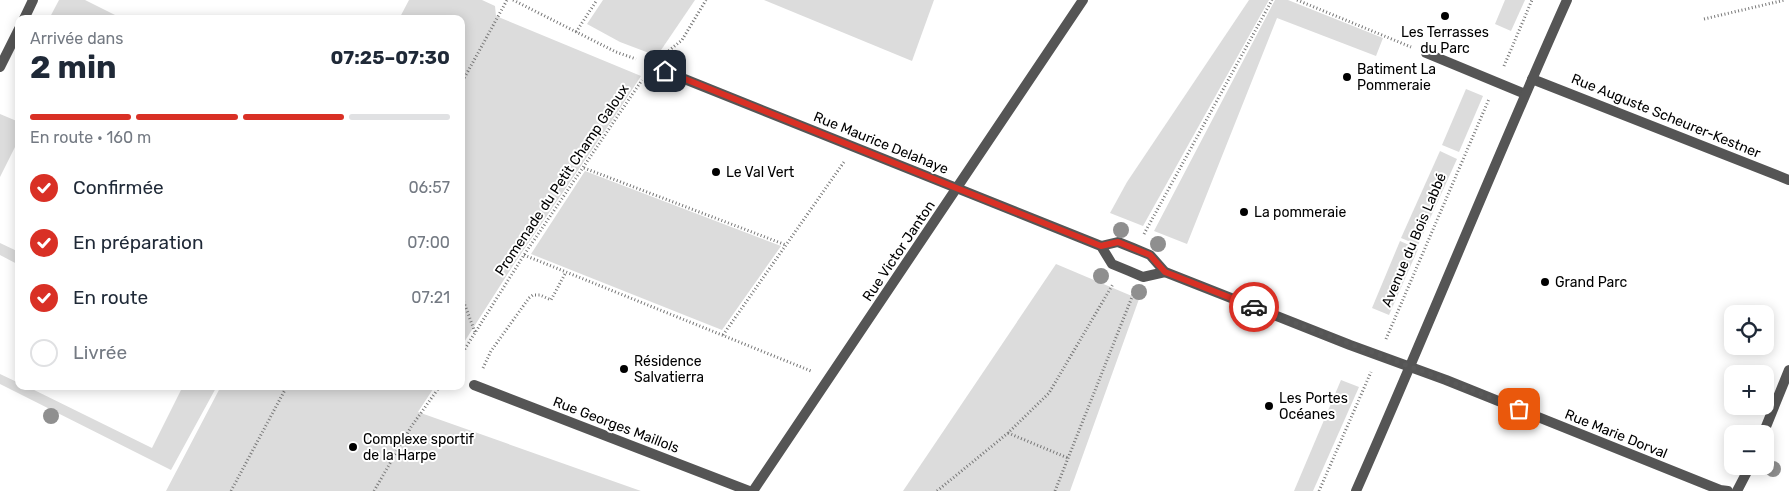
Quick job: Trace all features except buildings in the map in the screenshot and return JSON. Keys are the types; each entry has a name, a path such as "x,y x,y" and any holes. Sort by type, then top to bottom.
{"street":[{"path":"26,15 33,0"},
{"name":"Rue Victor Janton","path":"753,491 1083,0"},
{"path":"1356,491 1567,0"},
{"path":"0,67 15,37"},
{"path":"1426,53 1525,94"},
{"name":"Rue Maurice Delahaye","path":"652,66 1101,246 1118,242 1150,255 1165,272 1410,367"},
{"name":"Rue Auguste Scheurer-Kestner","path":"1532,79 1789,180"},
{"path":"1101,246 1112,264 1129,271 1144,277 1165,272"},
{"name":"Rue Marie Dorval","path":"1410,367 1455,383 1711,486 1728,491"},
{"path":"1767,425 1789,370"},
{"name":"Rue Georges Maillols","path":"474,385 749,491"},
{"path":"1737,491 1745,475"}],"path":[{"path":"465,77 507,0"},
{"path":"513,0 616,52 652,66"},
{"path":"576,32 597,0"},
{"name":"Promenade du Petit Champ Galoux","path":"465,348 524,255 652,66 682,40 706,0"},
{"path":"1297,0 1426,53"},
{"name":"Avenue du Bois Labbé","path":"1319,491 1532,0"},
{"path":"1704,19 1785,0"},
{"path":"723,335 845,161 852,146"},
{"path":"584,168 786,245"},
{"path":"524,255 830,378"},
{"path":"474,385 491,351 529,298 533,295 540,295 551,300 566,272"},
{"path":"1055,491 1135,290 1128,286"},
{"path":"465,305 476,332"},
{"path":"232,491 285,390"},
{"path":"374,491 411,427 437,390"},
{"path":"1008,433 1068,458"}],"shaded area":[{"path":"59,0 85,0 115,15 51,15"},
{"path":"409,0 482,0 495,6 496,16 641,76 514,264 465,341 465,15 401,15"},
{"path":"603,0 695,0 657,56 620,42 587,24"},
{"path":"764,0 934,0 912,61"},
{"path":"1249,0 1269,0 1143,226 1110,213 1127,182"},
{"path":"1275,0 1288,0 1383,38 1376,56 1277,18 1187,244 1154,231"},
{"path":"1505,0 1525,0 1511,31 1495,24"},
{"path":"1466,89 1483,96 1459,152 1442,145"},
{"path":"0,114 15,120 15,147 0,177"},
{"path":"1440,151 1457,159 1418,245 1401,238"},
{"path":"585,171 781,246 722,330 531,254"},
{"path":"1400,241 1418,249 1389,315 1372,308"},
{"path":"0,243 15,250 15,263 0,255"},
{"path":"1056,264 1139,299 1070,491 903,491"},
{"path":"0,374 15,381 15,390 34,390 152,448 181,390 215,390 171,470 0,384"},
{"path":"1341,380 1359,387 1313,491 1294,491"},
{"name":"Complexe sportif de la Harpe","path":"219,390 432,390 418,412 641,491 166,491"}],"way so far":[{"path":"1254,307 1519,409"}],"place":[{"name":"Les Terrasses du Parc","path":"1445,16"},
{"name":"Batiment La Pommeraie","path":"1347,77"},
{"name":"Le Val Vert","path":"716,172"},
{"name":"La pommeraie","path":"1244,212"},
{"name":"Grand Parc","path":"1545,282"},
{"name":"Résidence Salvatierra","path":"624,369"},
{"name":"Les Portes Océanes","path":"1269,406"},
{"name":"Complexe sportif de la Harpe","path":"353,447"}],"route":[{"path":"665,71 1101,246 1118,242 1133,248 1150,255 1165,272 1254,307"}]}
